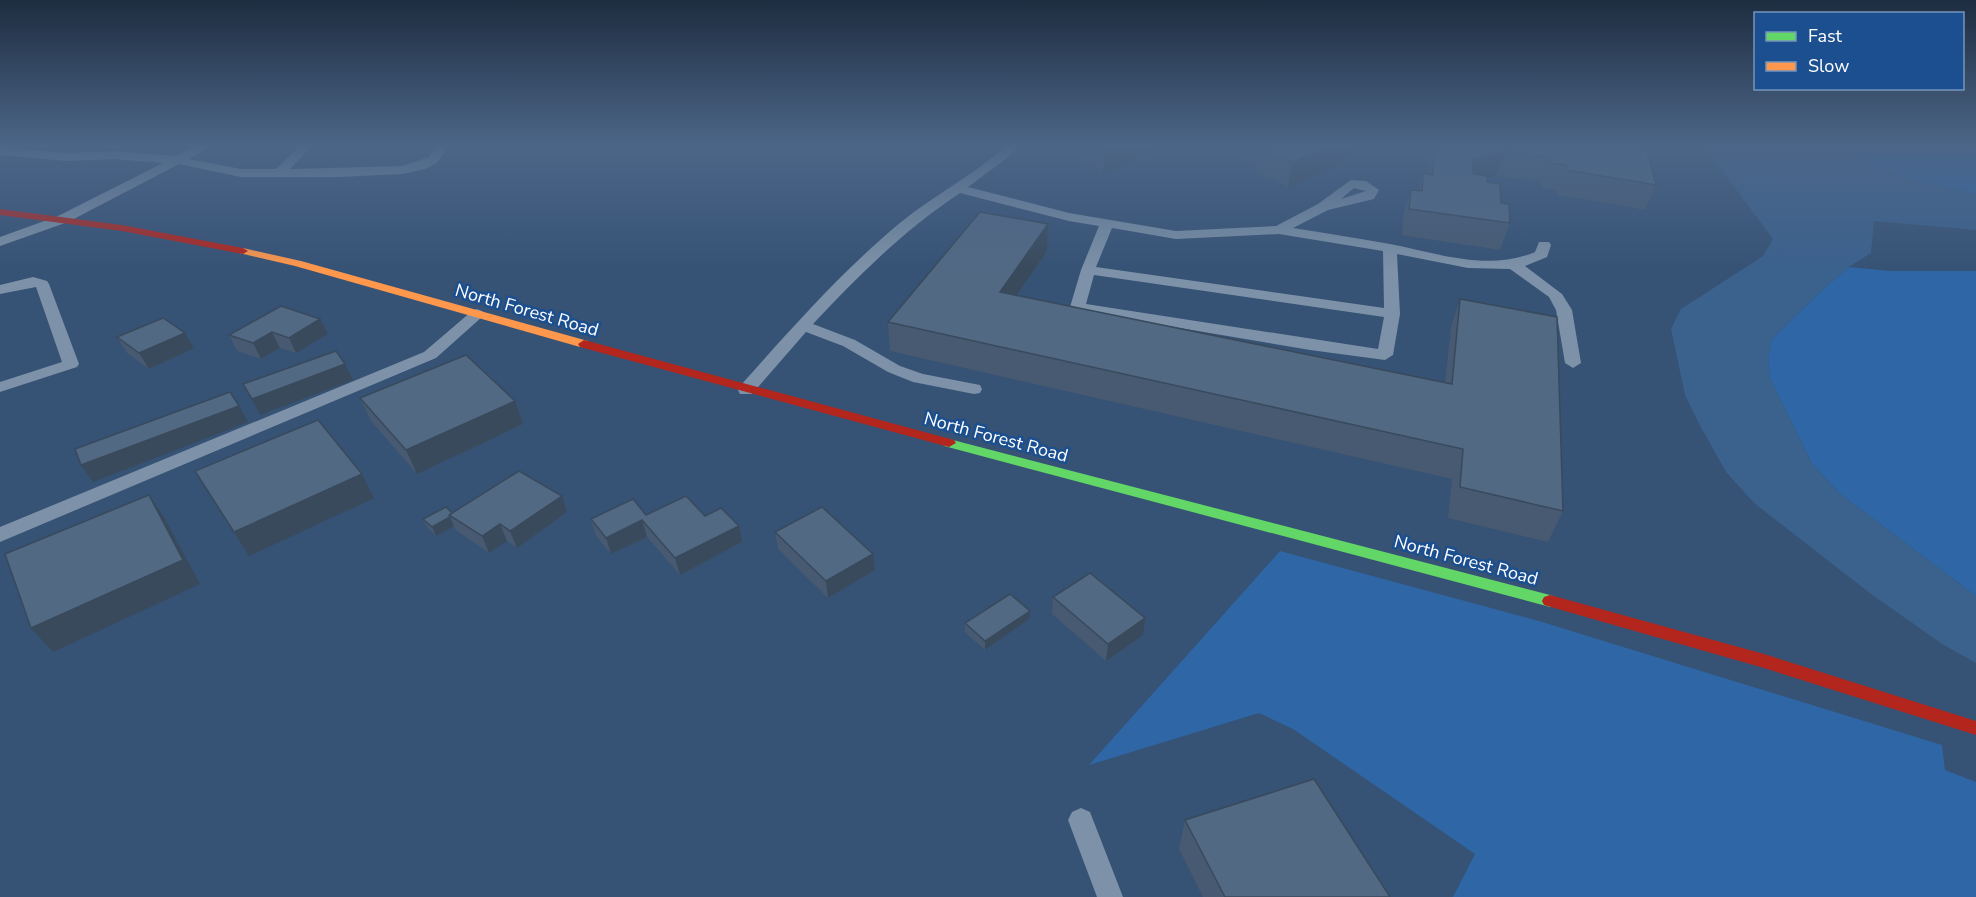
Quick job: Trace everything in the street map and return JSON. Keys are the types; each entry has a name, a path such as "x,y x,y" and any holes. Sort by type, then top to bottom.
{"street":[{"name":"North Forest Road","path":"0,212 184,237 242,249 746,390 1676,634 1843,684 1976,728"}],"lane":[{"path":"0,242 63,219 127,186"},
{"path":"746,390 803,326 892,237 931,204 960,186"},
{"path":"957,188 1069,217 1176,235 1280,230 1486,265 1514,265 1528,262 1542,254 1544,246"},
{"path":"1280,230 1323,207"},
{"path":"1107,224 1088,270 1078,307 1385,355 1392,314 1390,248"},
{"path":"1514,265 1555,294 1564,310 1573,363"},
{"path":"1088,270 1392,314"},
{"path":"0,290 33,281 42,284 71,364 0,387"},
{"path":"0,535 430,355 477,314"},
{"path":"803,326 849,343 894,369 910,375 974,389"},
{"path":"1081,820 1110,897"}],"shaded area":[{"path":"1733,186 1938,186 1976,194 1976,230 1874,221 1871,253 1849,267 1821,291 1772,339 1768,359 1770,378 1812,464 1839,493 1976,596 1976,663 1942,644 1871,594 1754,503 1726,472 1685,395 1671,329 1681,309 1763,256 1773,239"},
{"path":"1939,186 1976,186 1976,194"},
{"path":"1849,267 1890,271 1976,271 1976,596 1839,493 1812,464 1770,378 1768,359 1772,339"},
{"path":"1280,551 1539,621 1942,745 1945,770 1976,782 1976,897 1453,897 1475,854 1293,729 1259,713 1089,765"}],"building":[{"path":"1422,186 1500,186 1501,203 1509,204 1510,223 1409,209 1411,190 1422,191"},
{"path":"980,212 1048,224 1000,292 1452,384 1460,299 1557,317 1563,511 1460,487 1463,449 888,322"},
{"path":"281,306 320,319 289,338 272,332 253,343 229,335"},
{"path":"163,318 185,333 139,353 117,337"},
{"path":"336,351 345,364 252,399 243,384"},
{"path":"466,355 515,401 406,450 360,398"},
{"path":"230,392 239,406 81,465 75,449"},
{"path":"318,420 362,474 234,532 195,471"},
{"path":"519,471 562,496 510,531 500,524 482,536 449,515"},
{"path":"149,495 183,560 31,628 5,554"},
{"path":"686,496 705,516 721,508 739,526 675,558 642,520 606,538 591,519 633,499 646,515"},
{"path":"446,507 452,513 450,517 432,527 423,519"},
{"path":"822,507 873,554 826,581 775,532"},
{"path":"1090,573 1145,618 1108,644 1053,597"},
{"path":"1010,594 1030,611 985,641 965,623"},
{"path":"1314,779 1390,897 1225,897 1185,820"}],"traffic: fast":[{"path":"949,443 1550,601"}],"traffic: slow":[{"path":"243,251 297,263 584,344"}],"traffic: jam":[{"path":"0,212 122,228 243,251"},
{"path":"584,344 949,443"},
{"path":"1550,601 1764,661 1976,728"}]}
